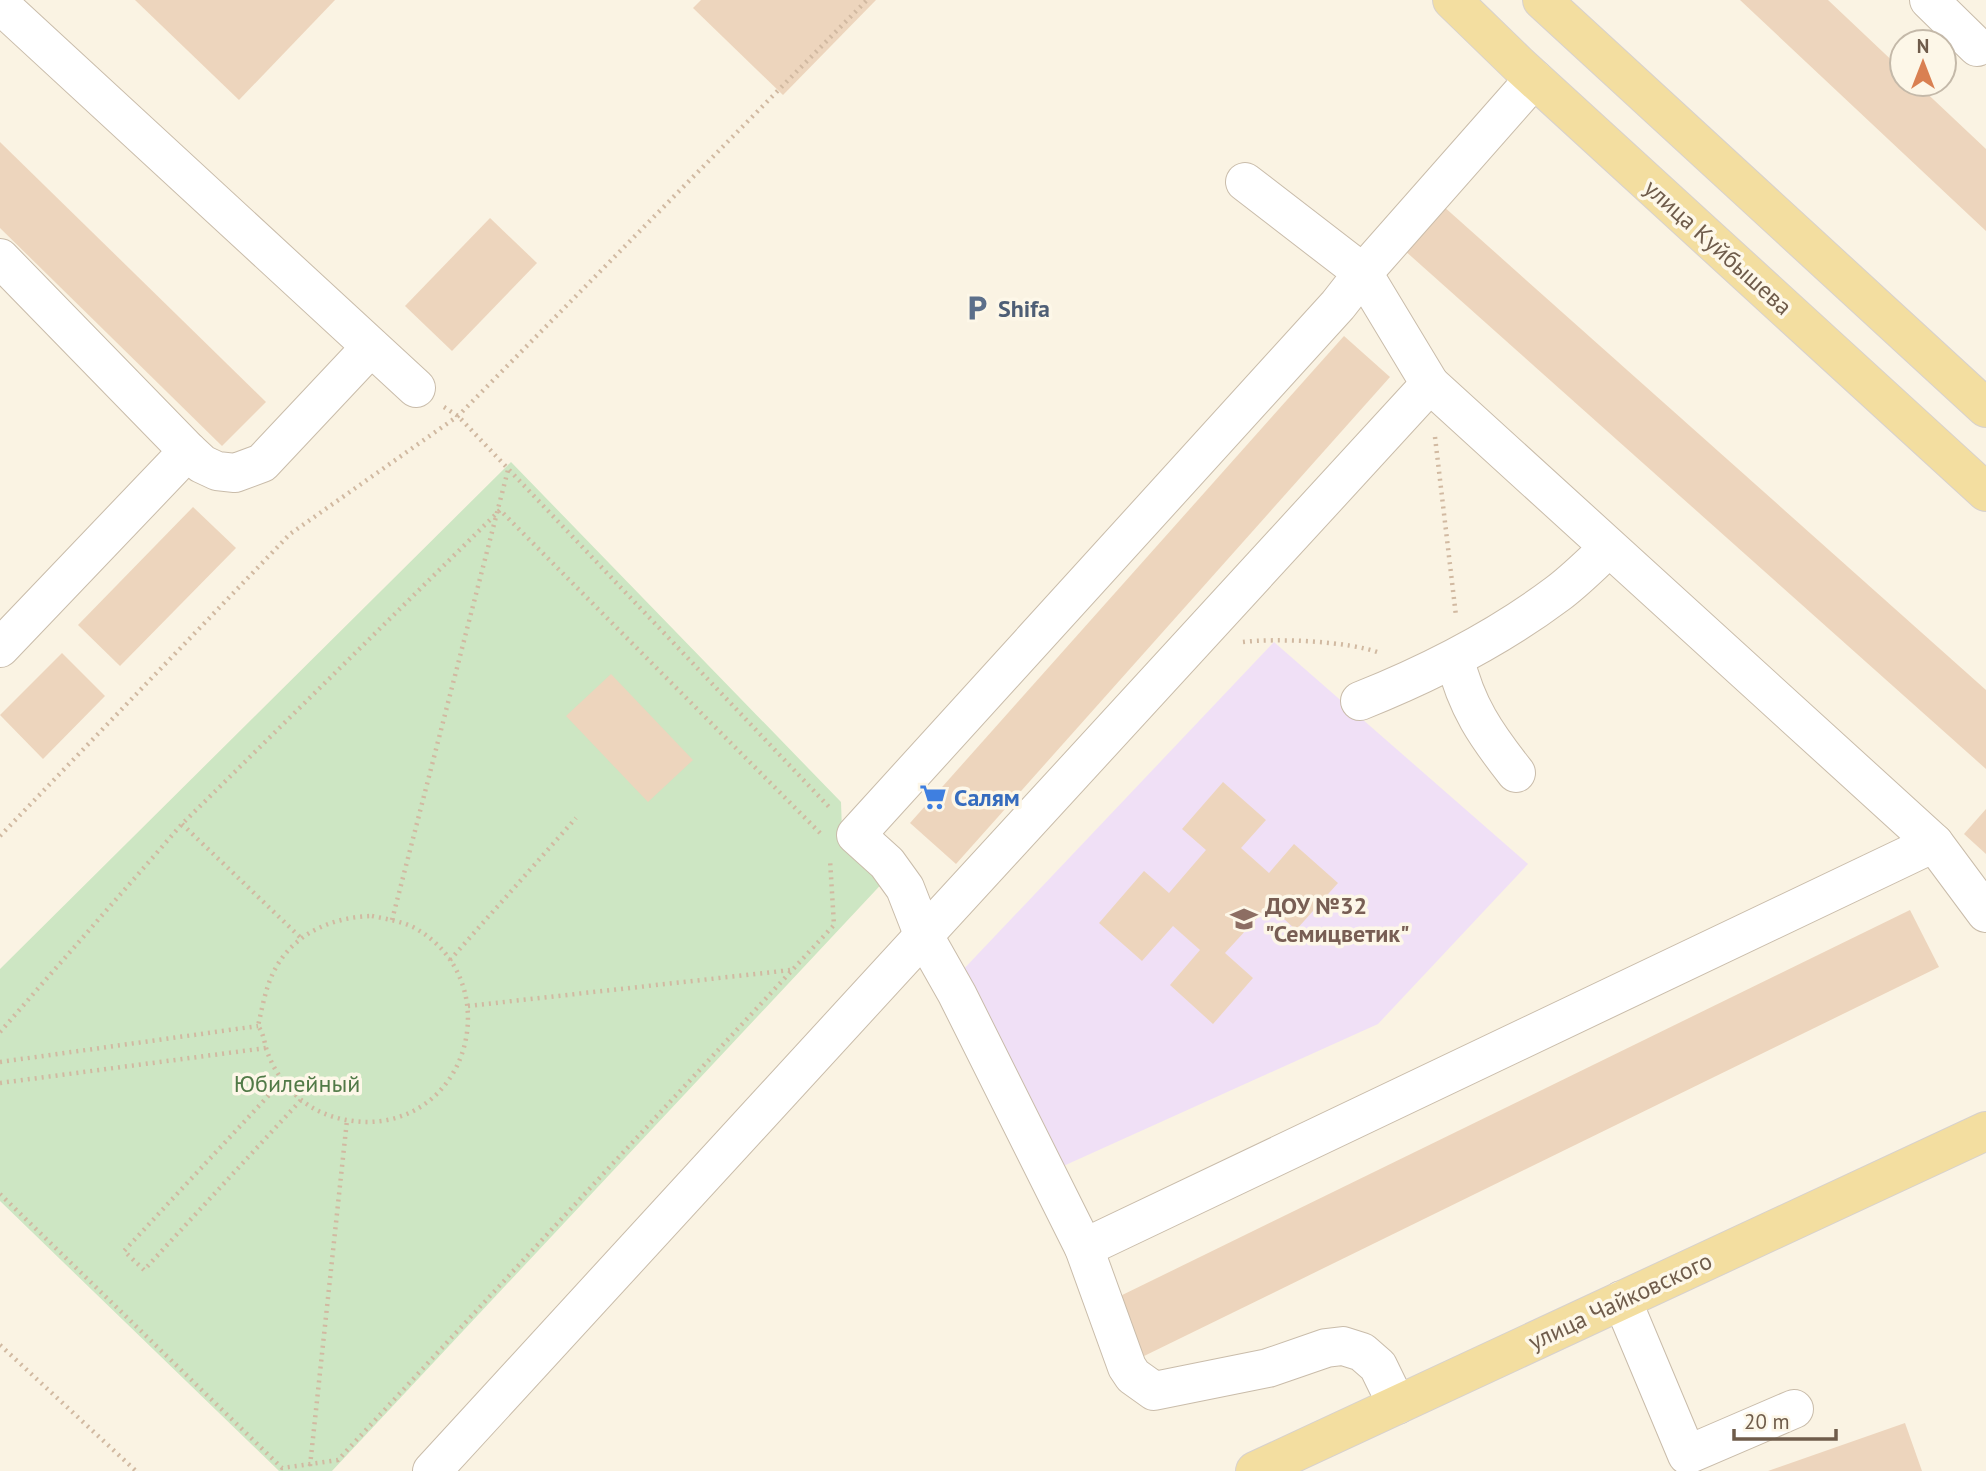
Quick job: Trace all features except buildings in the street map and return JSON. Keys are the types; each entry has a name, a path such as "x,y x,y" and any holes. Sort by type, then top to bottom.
{"main road":[{"name":"улица Куйбышева","path":"1452,0 1534,79 1986,492"},
{"path":"1542,0 1986,408"},
{"name":"улица Чайковского","path":"1260,1470 1986,1131"}],"lane":[{"path":"1929,0 1983,47"},
{"path":"5,7 416,388"},
{"path":"1396,1405 1378,1366 1362,1352 1343,1346 1326,1348 1268,1368 1154,1391 1136,1379 1128,1367 1084,1248 957,994 923,934 905,888 887,863 838,844 1329,316 1363,273 1534,79"},
{"path":"1245,182 1363,273 1430,384 1934,843 1986,913"},
{"path":"0,258 188,451 202,464 217,471 235,473 262,463 371,347"},
{"path":"432,1471 1430,384"},
{"path":"0,648 188,451"},
{"path":"1360,701 1448,662 1529,614 1560,592 1609,548"},
{"path":"1448,662 1484,732 1516,773"},
{"path":"1084,1248 1934,843"},
{"path":"1622,1300 1690,1463 1794,1409"}],"path":[{"path":"0,836 290,534 458,416 867,0"},
{"path":"1205,628 1227,643 1286,640 1448,662 1430,384"},
{"path":"0,1194 282,1468 338,1460 834,925 838,844 509,469 502,465 458,416"},
{"path":"393,920 509,469"},
{"path":"500,510 838,844"},
{"path":"0,1032 182,824 500,510"},
{"path":"450,960 576,818"},
{"path":"182,824 302,938"},
{"path":"372,916 411,926 429,937 450,960 464,986 469,1026 462,1056 447,1082 433,1097 398,1117 379,1121 347,1120 319,1112 301,1100 276,1070 266,1048 263,1032 258,1026 273,973 284,956 302,938 332,921 372,916"},
{"path":"468,1006 792,970"},
{"path":"0,1062 258,1026"},
{"path":"0,1083 266,1048"},
{"path":"283,1080 124,1251 144,1270 301,1100"},
{"path":"310,1466 347,1120"},
{"path":"0,1345 136,1471"}],"shaded area":[{"name":"ДОУ №32 \"Семицветик\"","path":"1274,642 1528,864 1378,1024 1059,1168 959,974"}],"green space":[{"name":"Юбилейный","path":"511,462 841,802 842,831 889,876 332,1471 279,1471 0,1201 0,969"}],"place":[{"name":"Shifa","path":"977,308"},
{"name":"Салям","path":"933,797"},
{"name":"ДОУ №32 \"Семицветик\"","path":"1244,919"}]}
